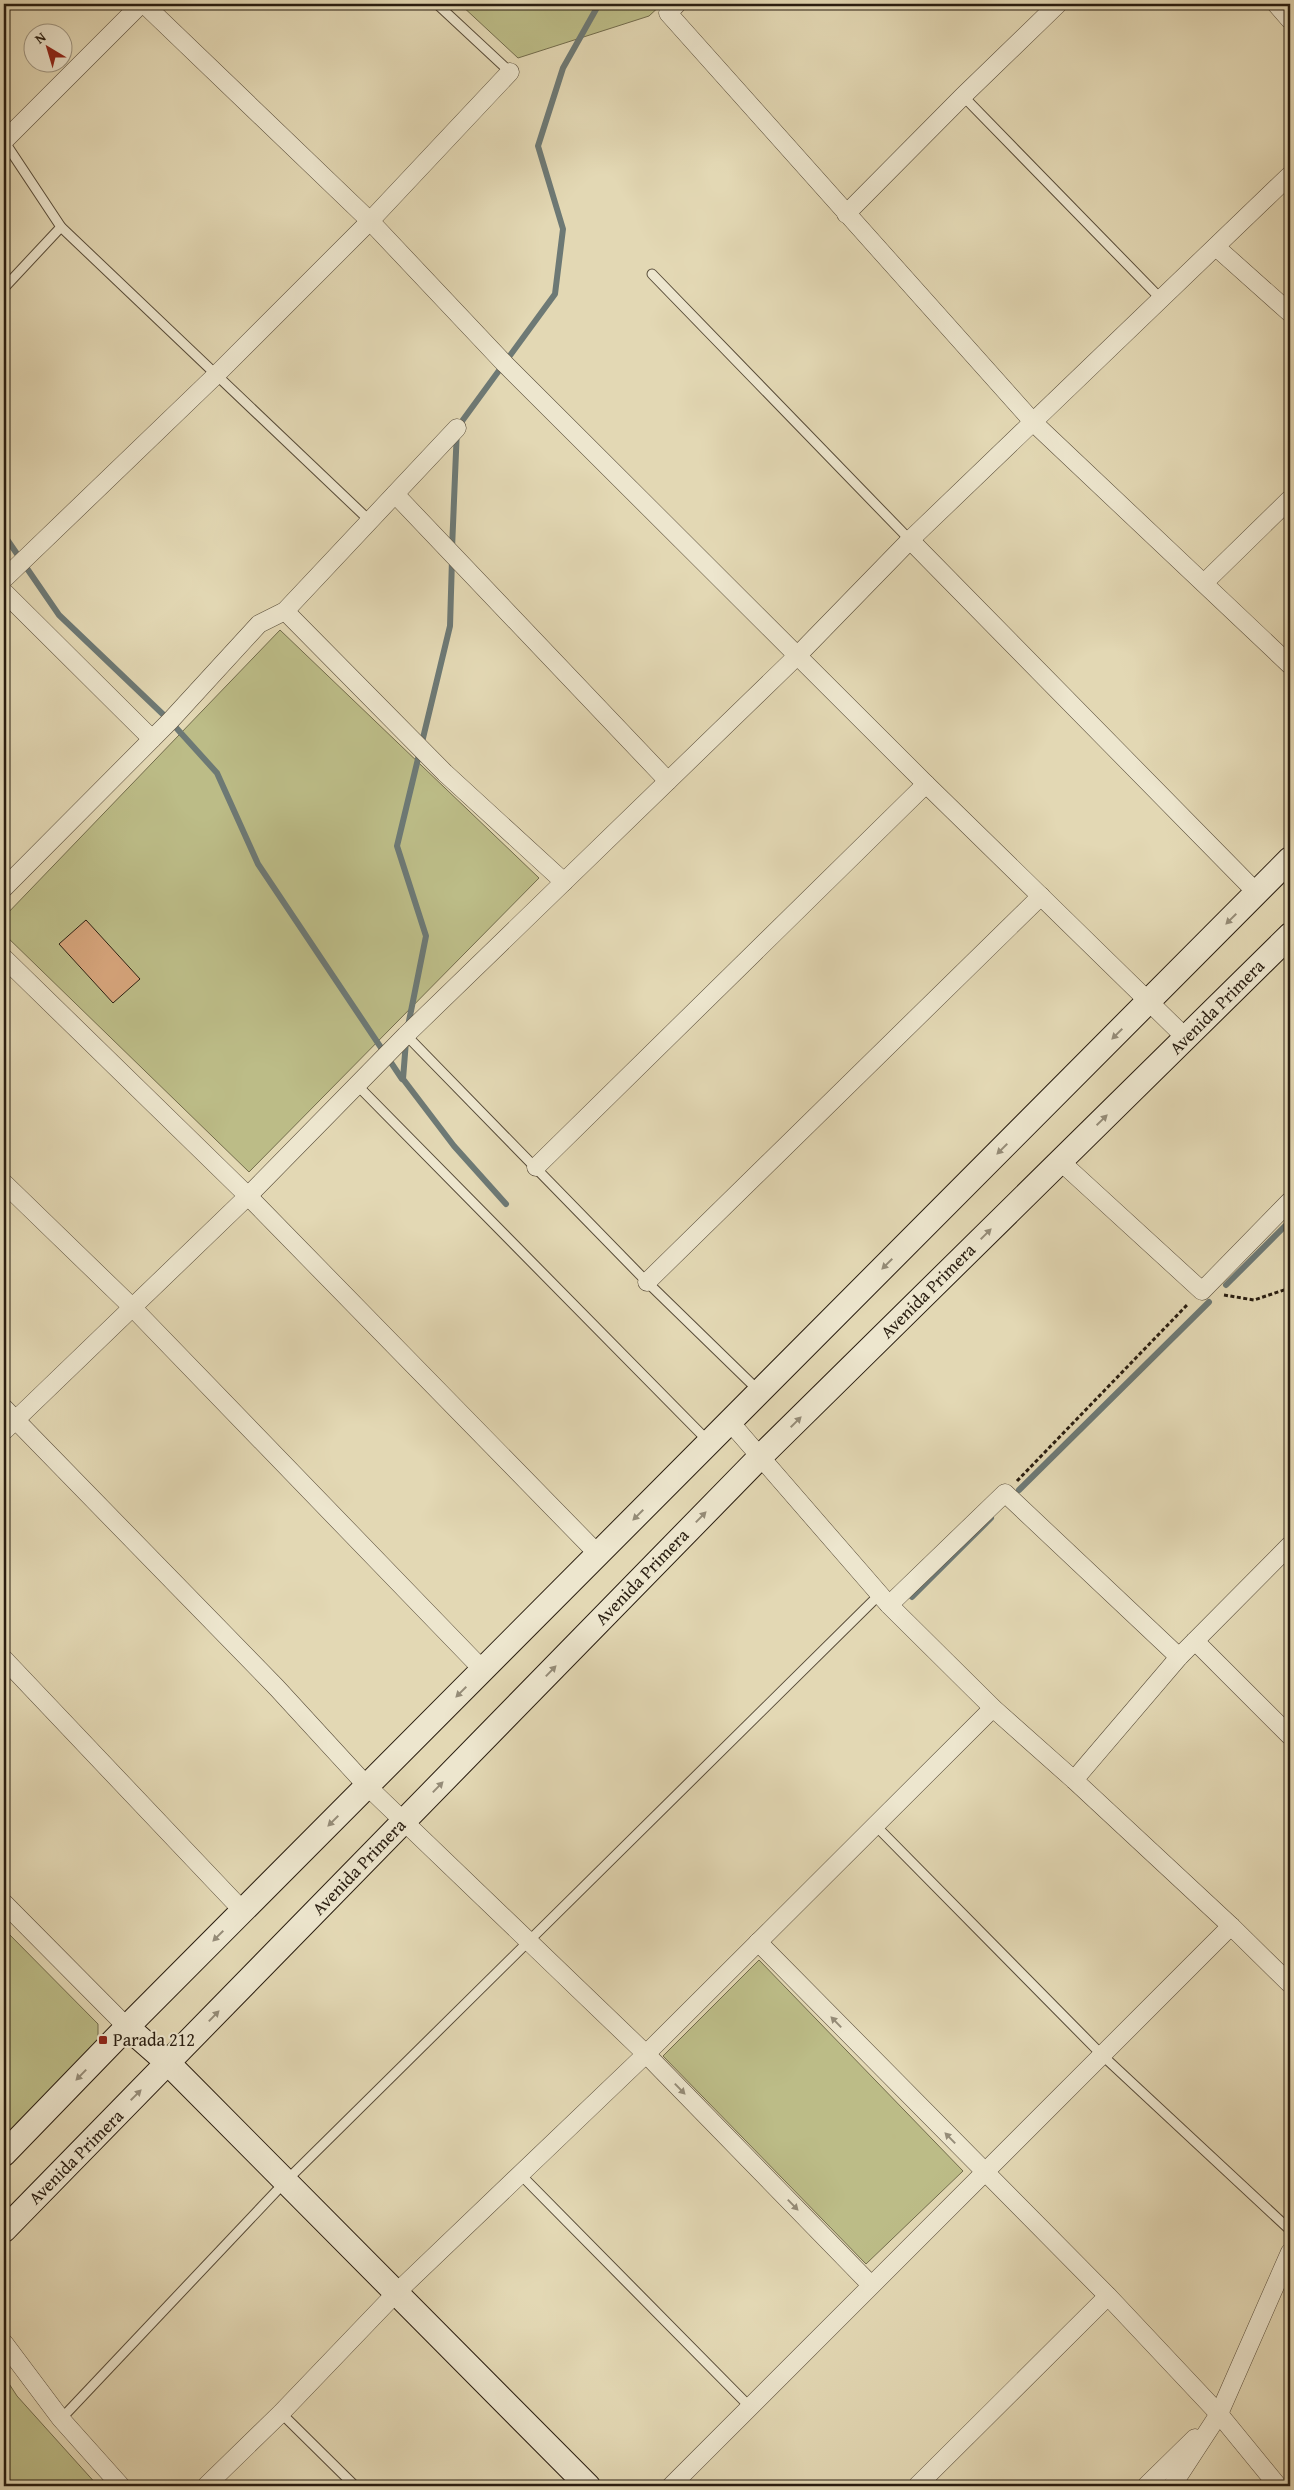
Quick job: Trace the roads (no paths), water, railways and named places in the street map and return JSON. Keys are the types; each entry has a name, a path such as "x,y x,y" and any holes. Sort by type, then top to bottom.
{"main road":[{"path":"4,2154 243,1910 1290,859"},
{"name":"Avenida Primera","path":"4,2230 761,1456 1290,935"},
{"path":"127,2027 168,2063 588,2486"}],"street":[{"path":"4,141 142,4 370,221 505,364 926,784 1150,1000 1186,1038"},
{"path":"677,4 668,13 1034,423 1290,665"},
{"path":"846,214 962,96 1058,4"},
{"path":"1276,4 1290,20"},
{"path":"4,579 215,376 370,221 510,72"},
{"path":"872,2285 646,2054 367,1786 277,1688 8,1419 133,1308 248,1196 406,1035 798,655 910,540 1034,423 1290,175"},
{"path":"1216,247 1290,313"},
{"path":"4,888 152,739 259,624 285,611 458,428"},
{"path":"395,494 668,781"},
{"path":"1204,583 1290,499"},
{"path":"910,540 1257,893"},
{"path":"4,592 152,739"},
{"path":"285,611 446,773 564,882"},
{"path":"536,1167 926,784"},
{"path":"647,1282 1041,896"},
{"path":"4,958 248,1196 598,1554"},
{"path":"1060,1161 1202,1291 1290,1201"},
{"path":"4,1183 133,1308 483,1670"},
{"path":"730,1422 885,1599 993,1708 1074,1780 1231,1926 1290,1984"},
{"path":"885,1599 1005,1493 1179,1657"},
{"path":"1074,1780 1179,1657 1290,1545"},
{"path":"1195,1641 1290,1736"},
{"path":"4,1659 243,1910"},
{"path":"206,2486 281,2413 396,2293 646,2054 993,1708"},
{"path":"4,1903 127,2027"},
{"path":"671,2486 1231,1926"},
{"path":"758,1942 984,2173 1108,2296 1219,2414 1278,2486"},
{"path":"1172,2486 1219,2414 1286,2273 1290,2252"},
{"path":"917,2486 1108,2296"},
{"path":"4,2343 62,2419 121,2486"},
{"path":"1146,2486 1219,2414"}],"lane":[{"path":"437,4 510,72"},
{"path":"962,96 1162,300"},
{"path":"4,141 61,227 215,376 370,521"},
{"path":"4,288 61,227"},
{"path":"652,274 910,540"},
{"path":"406,1035 647,1282 760,1392"},
{"path":"357,1085 709,1443"},
{"path":"62,2419 286,2181 529,1942 885,1599"},
{"path":"875,1825 1102,2055 1290,2230"},
{"path":"520,2174 750,2406"},
{"path":"281,2413 355,2486"}],"waterway":[{"path":"452,549 457,428 555,294 563,229 538,146 563,68 599,4"},
{"path":"4,535 59,615 170,721 217,773 258,864 402,1079"},
{"path":"408,1026 426,936 397,846 450,626 452,559"},
{"path":"406,1041 403,1079 454,1146 506,1204"},
{"path":"1226,1285 1290,1221"},
{"path":"1019,1490 1209,1302"},
{"path":"912,1597 991,1518"}],"place":[{"name":"Parada 212","path":"103,2040"}]}
